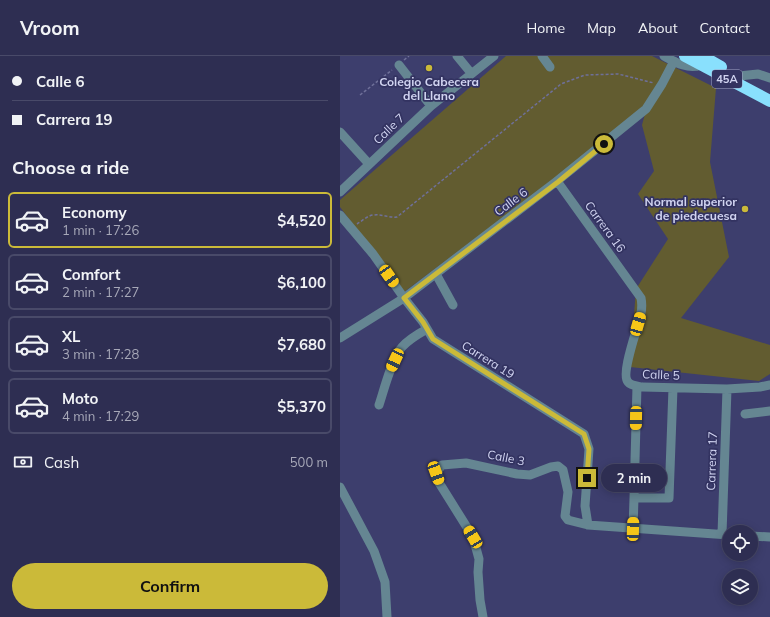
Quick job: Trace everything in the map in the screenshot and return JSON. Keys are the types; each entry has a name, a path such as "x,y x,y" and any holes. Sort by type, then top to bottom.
{"highway":[{"name":"45A","path":"685,56 739,76 770,93"},
{"name":"45A","path":"701,61 770,102"}],"street":[{"path":"457,56 471,73"},
{"name":"Calle 7","path":"340,192 431,106 494,56"},
{"path":"542,56 550,67"},
{"path":"664,56 687,67 695,68 701,61"},
{"name":"Calle 6","path":"340,338 404,298 558,182 646,109 662,84 674,61"},
{"path":"398,65 431,106"},
{"path":"739,76 758,74 770,78"},
{"path":"340,132 369,164"},
{"name":"Carrera 16","path":"558,182 634,287"},
{"name":"Carrera 19","path":"340,215 373,254 433,339 584,434 589,449 585,506 588,525"},
{"path":"436,274 453,305"},
{"name":"Calle 5","path":"634,287 641,298 642,306 626,375 628,383 637,386 727,389 770,385"},
{"path":"379,405 389,372 401,348 413,337 427,329"},
{"path":"633,529 637,386"},
{"path":"634,498 670,498 673,388"},
{"name":"Carrera 17","path":"725,525 727,389"},
{"path":"745,414 770,410"},
{"name":"Calle 3","path":"483,617 478,572 479,559 473,537 438,481 436,473 442,465 466,463 517,474 530,475 558,466 563,470 568,492 565,516 568,520 588,525 722,534"},
{"path":"340,487 374,551 385,582 387,617"},
{"path":"758,536 770,537"}],"path":[{"path":"360,95 409,56"},
{"path":"352,229 369,216 374,215 391,218 397,217 561,84 585,75 618,74 662,84"}],"shaded area":[{"path":"506,56 652,56 716,88 710,162 729,257 681,318 770,345 770,374 759,381 630,367 636,289 668,239 638,194 654,171 642,125 646,110 404,292 340,207 340,200"}],"place":[{"name":"Colegio Cabecera del Llano","path":"429,68"},
{"name":"Normal superior de piedecuesa","path":"745,209"}],"route":[{"path":"587,478 589,449 584,434 433,339 423,322 404,298 558,182 604,144"}]}
